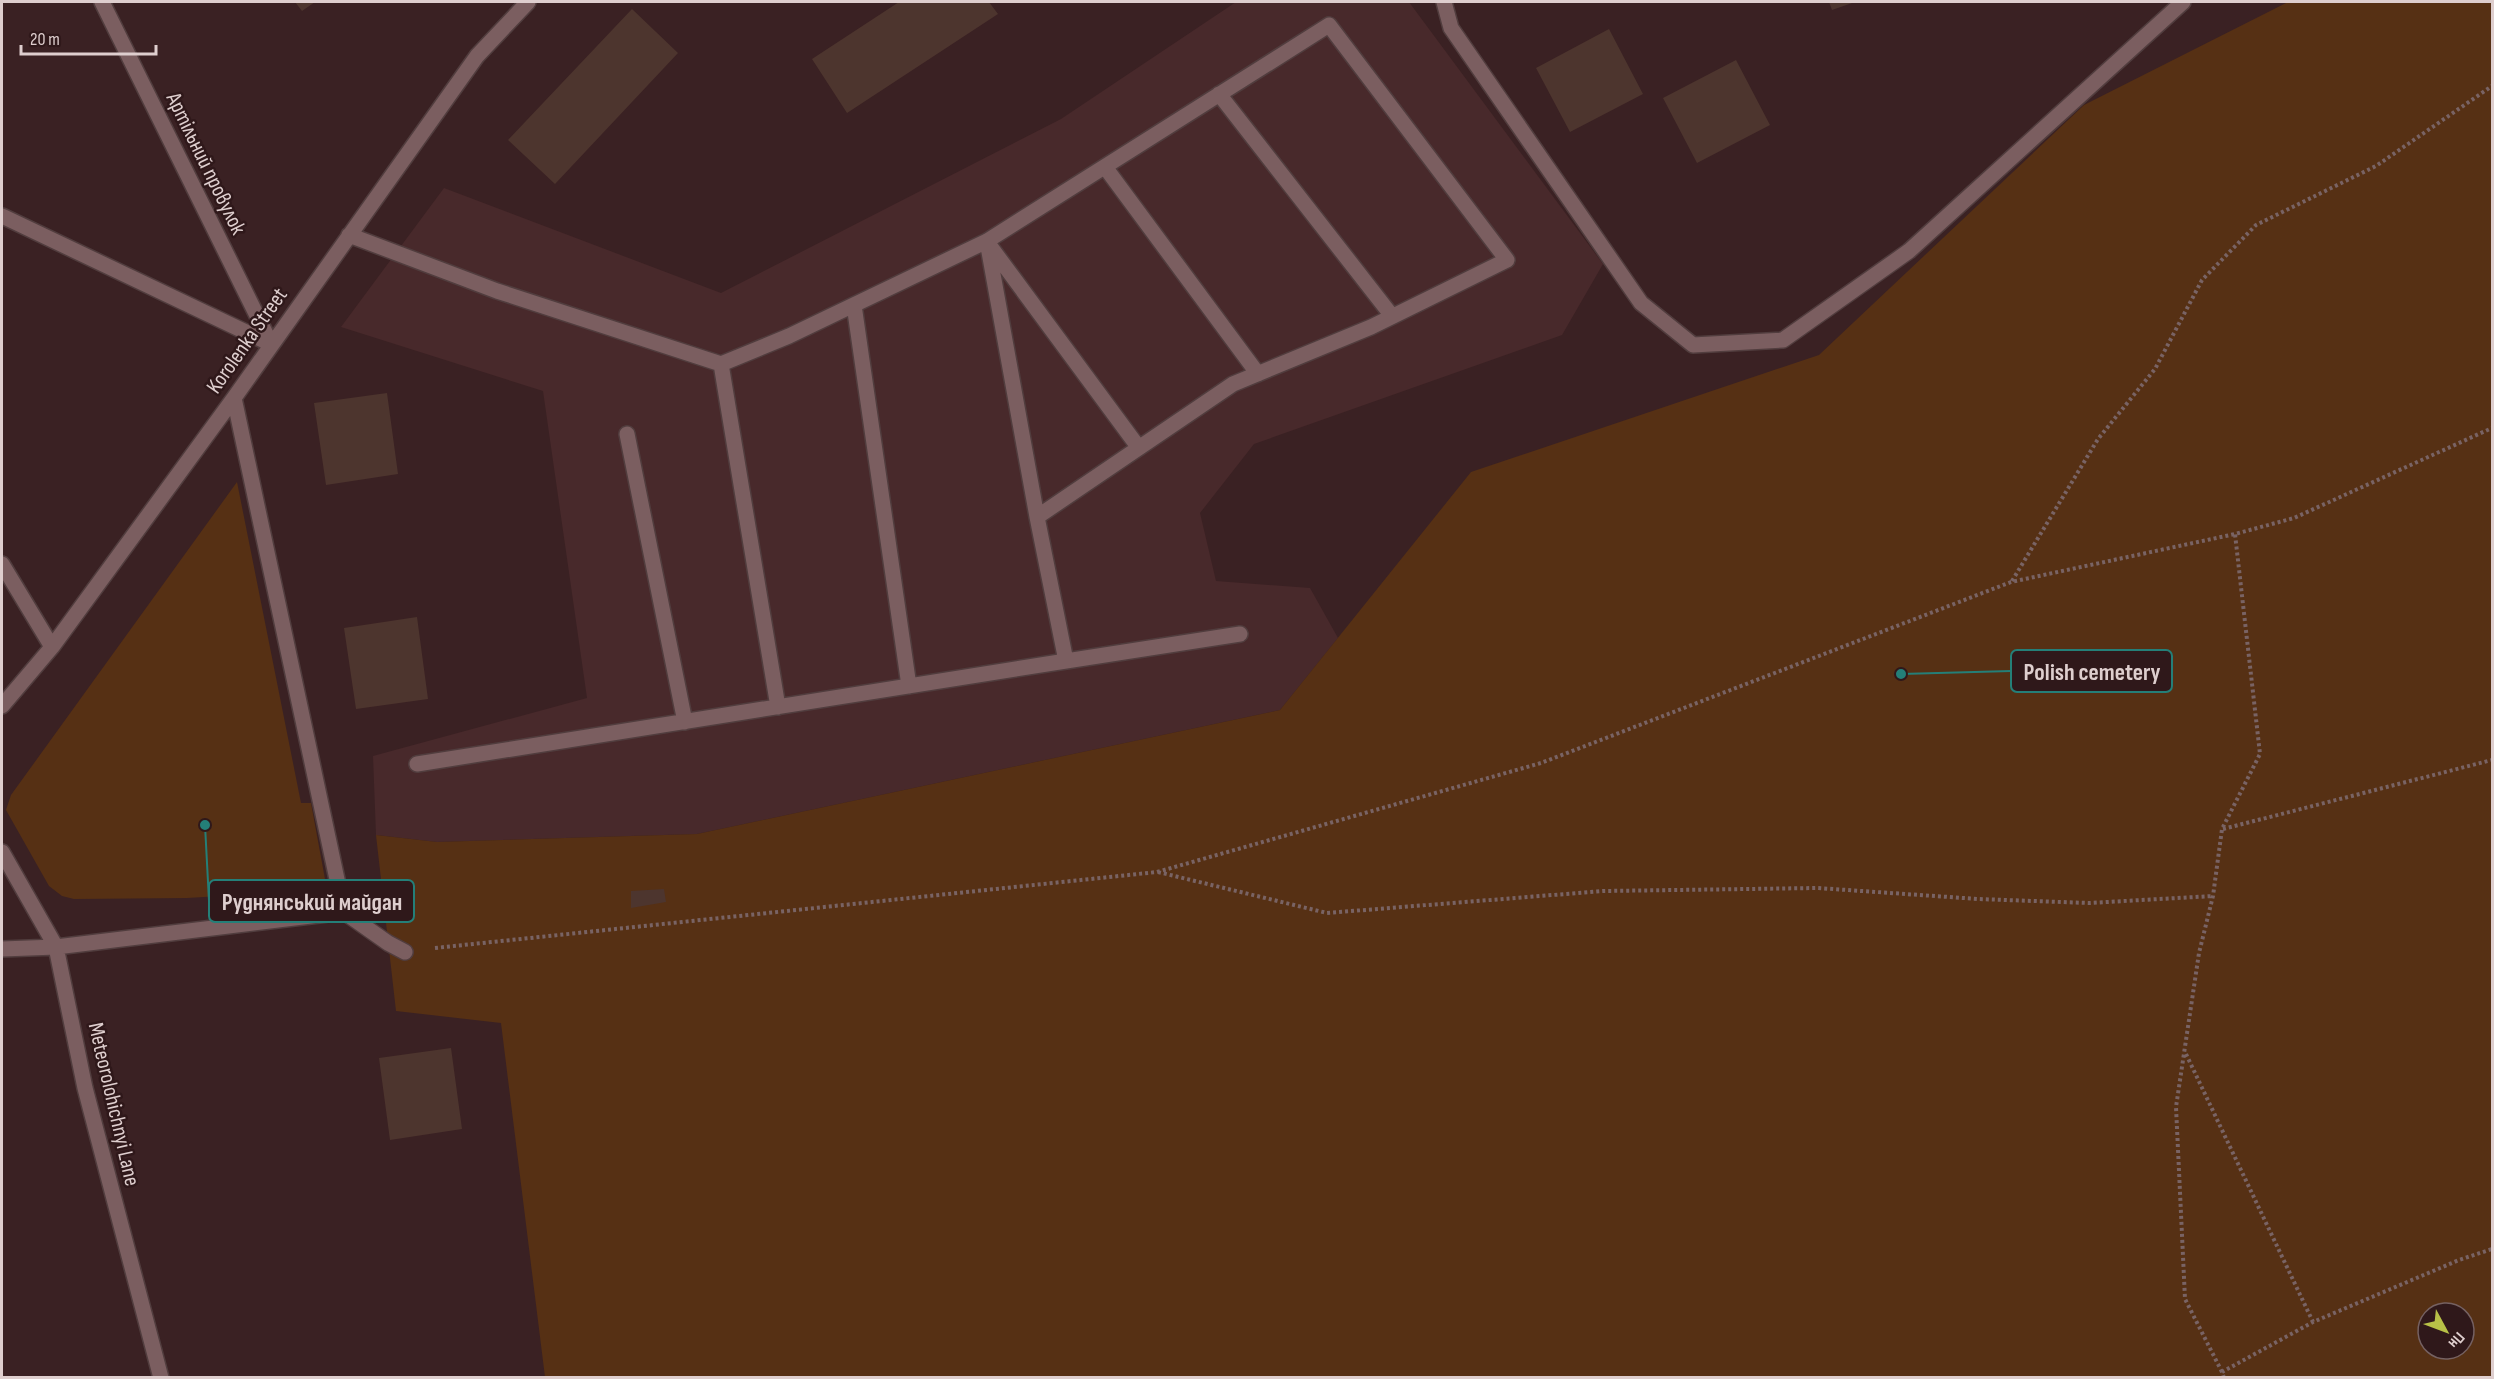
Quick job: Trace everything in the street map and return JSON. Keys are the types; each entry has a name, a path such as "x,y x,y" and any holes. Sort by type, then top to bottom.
{"street":[{"name":"Артільний провулок","path":"102,2 271,344"},
{"name":"Korolenka Street","path":"2,706 52,647 234,398 477,56 528,2"},
{"path":"1444,2 1451,28 1641,303 1693,345 1783,340 1909,250 2183,2"},
{"path":"349,235 497,291 721,364 789,336 987,241 1329,26 1507,260 1392,316 1233,384 1037,517"},
{"path":"1220,94 1392,316"},
{"path":"1105,167 1258,374"},
{"path":"2,216 271,344"},
{"path":"987,241 1139,448"},
{"path":"987,241 1037,517 1066,661"},
{"path":"854,305 909,686"},
{"path":"721,364 778,707"},
{"path":"234,398 344,912"},
{"path":"627,434 685,722"},
{"path":"2,564 52,647"},
{"path":"417,764 1240,634"},
{"name":"Meteorolohichnyi Lane","path":"2,852 56,947 85,1088 161,1377"},
{"path":"2,949 56,947 344,912 405,952"}],"path":[{"path":"2011,582 2098,439 2155,369 2202,280 2256,225 2376,166 2493,86"},
{"path":"405,952 1157,872 1541,763 2011,582 2235,534 2294,518 2493,428"},
{"path":"2224,1377 2185,1299 2176,1107 2199,953 2213,896 2222,829 2260,754 2235,534"},
{"path":"2222,829 2493,760"},
{"path":"1157,872 1327,913 1603,891 1818,888 2089,903 2213,896"},
{"path":"2185,1052 2313,1322"},
{"path":"2222,1372 2313,1322 2458,1260 2493,1249"}],"shaded area":[{"path":"1236,2 1409,2 1603,264 1562,335 1254,444 1200,513 1216,581 1310,588 1338,638 1280,710 697,834 437,842 376,835 373,756 587,698 543,391 341,327 444,188 721,293 1061,119"},
{"path":"2288,2 2492,2 2492,1377 545,1377 501,1023 396,1011 376,835 437,842 697,834 1280,710 1471,472 1819,355 2084,105"},
{"path":"237,482 301,803 311,803 327,890 187,898 74,899 62,896 49,886 6,810 11,795"}],"building":[{"path":"295,2 315,2 302,11"},
{"path":"899,2 989,2 998,14 847,113 812,59"},
{"path":"1829,2 1855,2 1832,10"},
{"path":"632,9 678,53 555,184 508,140"},
{"path":"1609,29 1643,94 1570,132 1536,68"},
{"path":"1736,60 1770,125 1697,163 1663,98"},
{"path":"387,393 398,474 326,485 314,403"},
{"path":"417,617 428,699 356,709 344,628"},
{"path":"664,889 666,902 631,908 631,891"},
{"path":"451,1048 462,1129 390,1140 379,1058"}],"place":[{"name":"Polish cemetery","path":"1901,674"},
{"name":"Руднянський майдан","path":"205,825"}]}
